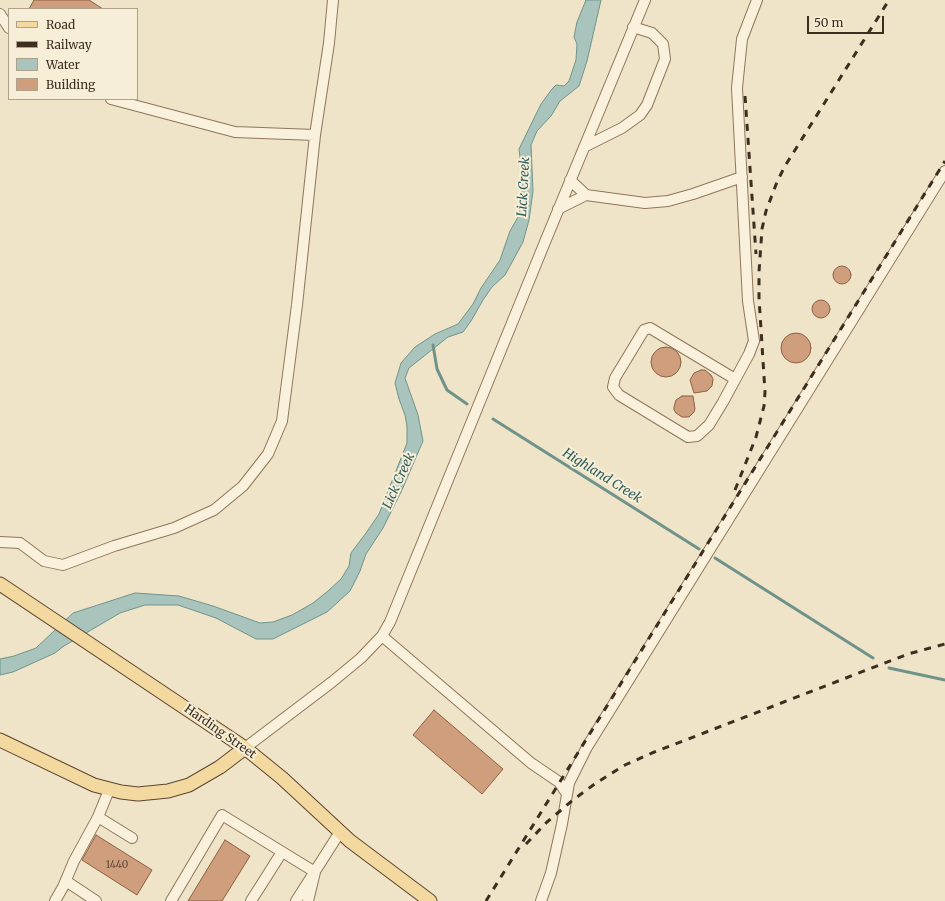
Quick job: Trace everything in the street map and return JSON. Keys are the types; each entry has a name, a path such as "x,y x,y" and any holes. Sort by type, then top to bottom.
{"main road":[{"name":"Harding Street","path":"0,584 245,748 282,778 340,832 430,901"},
{"path":"0,740 84,781 109,790 146,794 179,789 220,767 245,748"}],"lane":[{"path":"0,542 20,543 44,561 63,565 114,546 174,528 214,510 243,486 268,454 282,421 297,305 315,135 333,0"},
{"path":"245,748 332,682 360,658 382,636 390,622 558,209 645,0"},
{"path":"735,379 650,328 644,330 615,378 613,387 619,395 688,437 697,436 708,425 735,379 749,354 754,341 748,301 737,88 742,39 758,0"},
{"path":"0,14 8,26"},
{"path":"584,147 622,128 640,116 647,105 665,59 663,44 652,33 633,27"},
{"path":"115,100 235,132 315,135"},
{"path":"541,901 551,873 569,783 587,747 945,171"},
{"path":"558,209 586,195 645,203 668,201 742,177"},
{"path":"570,180 586,195"},
{"path":"382,636 531,763 559,782 567,794"},
{"path":"55,901 66,881 74,861 98,818 109,790"},
{"path":"171,901 222,815 315,872"},
{"path":"98,818 132,838"},
{"path":"296,901 340,832"},
{"path":"251,901 282,852"},
{"path":"308,901 315,872"},
{"path":"66,881 96,901"}],"water":[{"name":"Lick Creek","path":"586,0 601,0 587,61 579,86 560,101 551,116 537,131 531,145 533,191 529,220 523,242 505,275 492,287 463,332 448,337 409,368 405,378 418,415 423,441 402,490 383,528 366,554 360,571 350,591 327,612 273,639 256,639 216,618 178,605 145,605 120,613 64,646 55,653 13,672 0,675 0,659 14,656 36,648 73,613 135,593 179,596 213,606 260,623 273,622 292,615 313,603 341,579 349,566 351,553 379,514 407,443 407,426 405,415 395,383 401,363 415,347 435,334 458,324 473,304 481,288 500,260 510,231 518,217 522,200 522,173 519,149 541,104 552,89 556,85 564,86 569,81 576,60 577,44 574,37 577,22"}],"building":[{"path":"34,0 89,0 101,8 30,8"},
{"path":"842,266 848,269 851,275 848,281 842,284 836,281 833,275 836,269"},
{"path":"821,300 827,303 830,309 827,315 821,318 815,315 812,309 815,303"},
{"path":"796,333 807,337 811,348 807,359 796,363 785,359 781,348 785,337"},
{"path":"666,347 677,351 681,362 677,373 666,377 655,373 651,362 655,351"},
{"path":"705,370 711,375 713,379 712,386 707,391 694,393 690,380 694,373"},
{"path":"682,396 693,396 695,409 689,417 682,417 674,410 676,400"},
{"path":"434,710 503,769 482,794 413,735"},
{"path":"96,835 152,870 137,895 82,860"},
{"path":"225,840 250,856 222,901 188,901"}],"waterway":[{"name":"Highland Creek","path":"433,345 437,369 447,390 467,404"},
{"name":"Highland Creek","path":"493,419 699,549"},
{"name":"Highland Creek","path":"715,558 873,658"},
{"name":"Highland Creek","path":"889,668 945,680"}],"railway":[{"path":"735,490 756,437 764,406 765,392 759,298 759,272 762,229 766,211 785,166 889,0"},
{"path":"745,96 756,254"},
{"path":"486,901 945,161"},
{"path":"526,844 547,822 573,800 596,783 625,765 652,753 908,654 945,644"}]}
